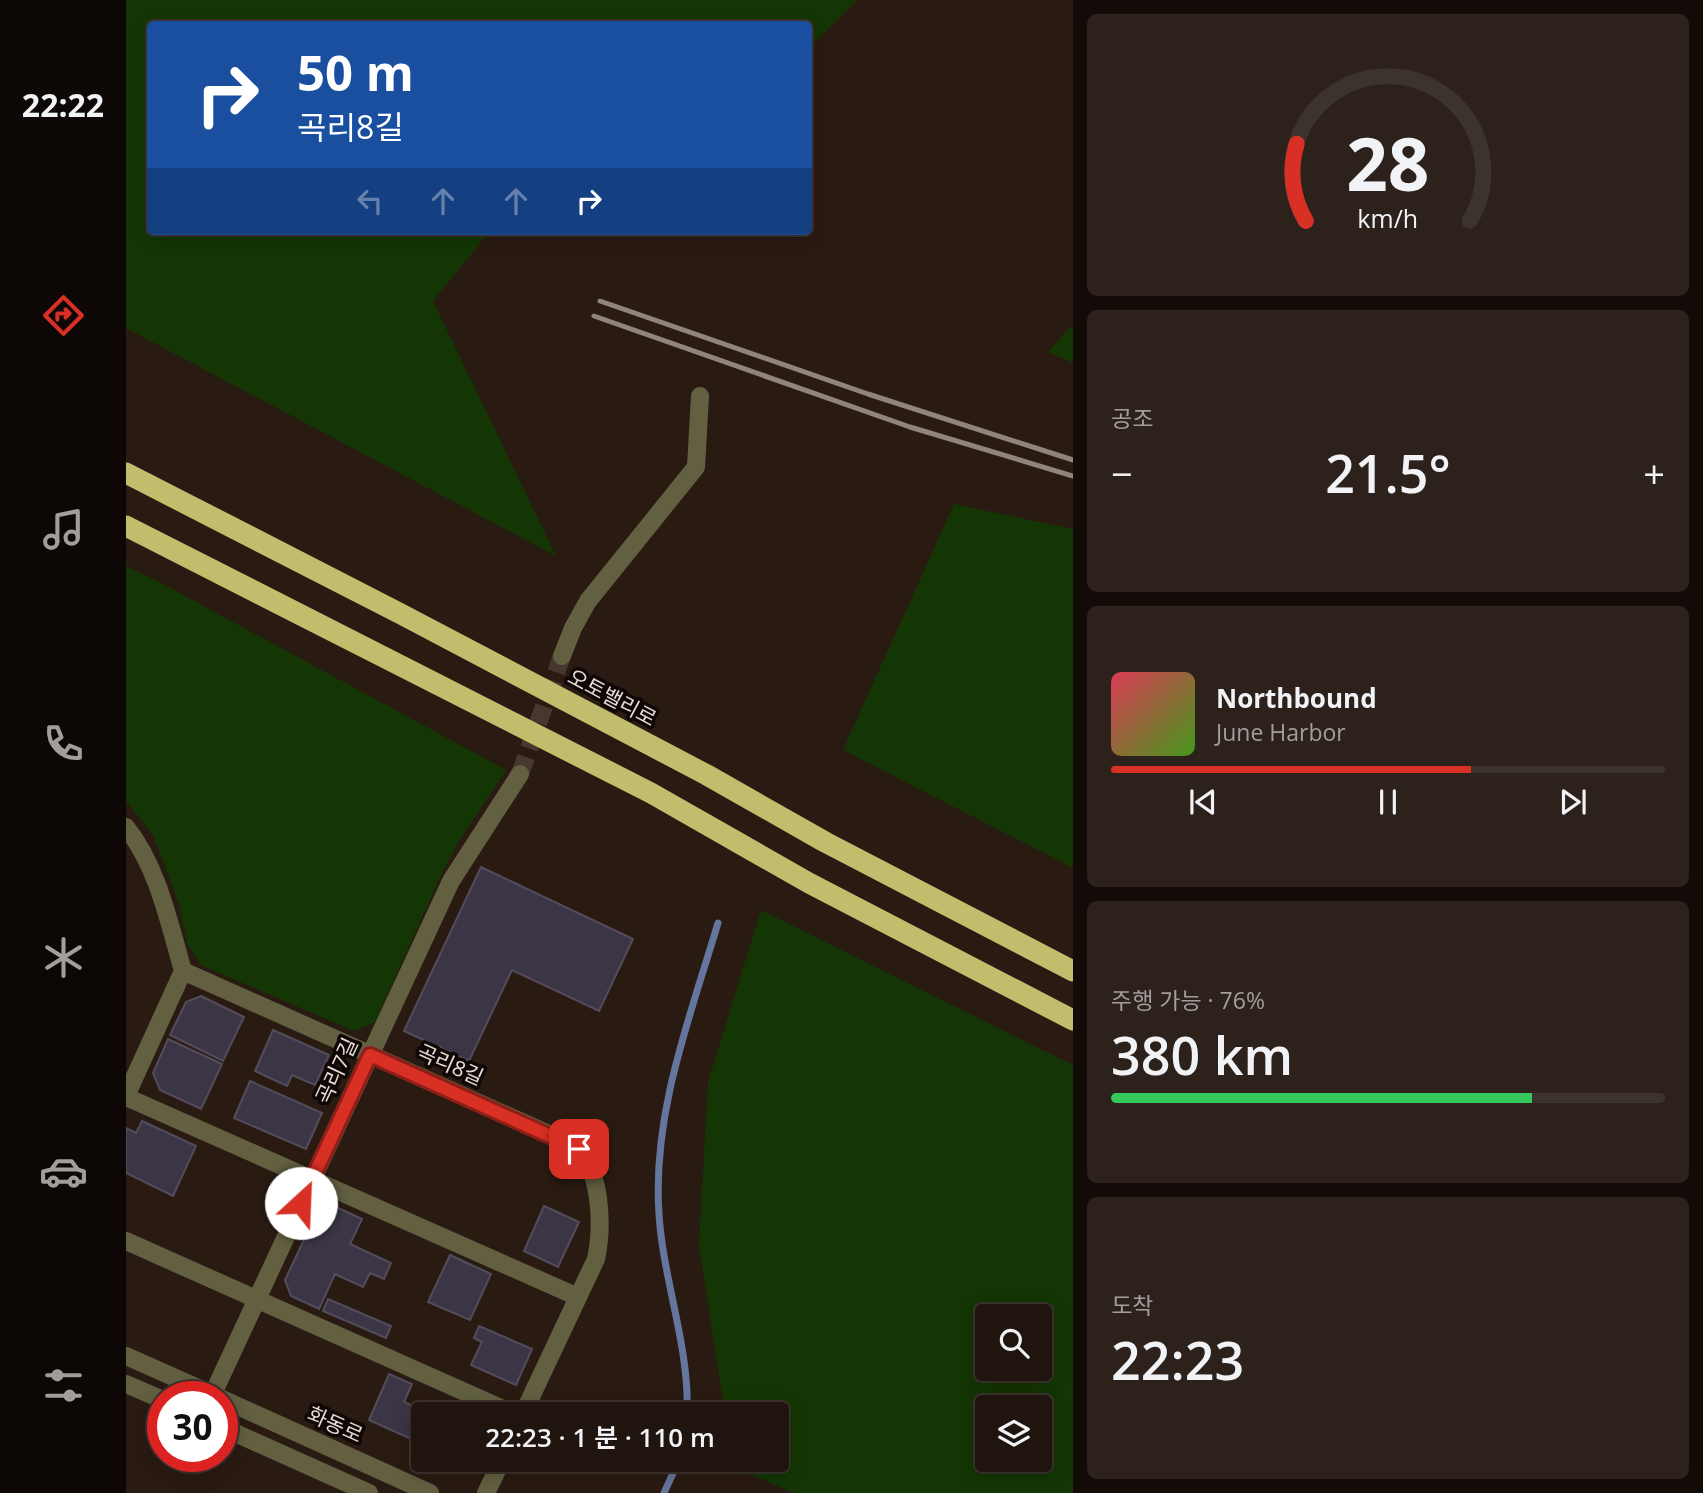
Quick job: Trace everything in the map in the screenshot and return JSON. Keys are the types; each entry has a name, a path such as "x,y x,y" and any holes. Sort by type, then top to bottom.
{"highway":[{"name":"오토밸리로","path":"126,473 401,614 706,775 825,842 1073,971"},
{"path":"126,526 682,809 808,883 1073,1020"}],"street":[{"path":"562,656 588,601 696,467 700,396"},
{"name":"곡리7길","path":"223,1381 257,1299 451,881 520,774"},
{"path":"126,827 146,860 162,899 183,971 126,1096 578,1297"},
{"name":"곡리8길","path":"183,971 571,1144 586,1158 595,1179 599,1245 596,1259 529,1402"},
{"path":"126,1241 487,1402"},
{"name":"화동로","path":"126,1356 181,1381"},
{"path":"126,1384 147,1393"},
{"name":"화동로","path":"238,1407 430,1493"},
{"path":"238,1434 369,1493"},
{"path":"486,1493 496,1472"}],"green space":[{"path":"126,0 857,0 812,45 812,21 147,21 147,235 487,235 433,301 556,556 126,328"},
{"path":"1073,324 1073,363 1048,352"},
{"path":"954,504 1073,529 1073,868 843,750"},
{"path":"126,566 506,770 460,839 441,875 375,1022 354,1031 201,965 187,943 179,904 153,835 126,801"},
{"path":"761,910 1073,1065 1073,1493 794,1493 745,1472 789,1472 789,1402 723,1402 699,1245 708,1082"}],"building":[{"path":"481,867 633,939 599,1011 512,970 469,1061 404,1031"},
{"path":"201,996 244,1017 223,1061 170,1035 186,1002"},
{"path":"273,1030 329,1055 315,1085 292,1075 287,1086 255,1071"},
{"path":"168,1039 222,1064 201,1109 160,1090 153,1073"},
{"path":"250,1081 322,1113 306,1149 234,1118"},
{"path":"142,1121 196,1146 173,1196 126,1173 126,1128 136,1133"},
{"path":"334,1206 362,1219 350,1244 391,1263 384,1279 370,1273 363,1287 335,1274 319,1309 291,1296 285,1280 317,1212"},
{"path":"544,1206 579,1222 558,1267 524,1251"},
{"path":"450,1255 491,1274 470,1320 428,1302"},
{"path":"328,1299 391,1326 386,1338 323,1311"},
{"path":"479,1326 532,1349 516,1385 471,1365 482,1342 474,1338"},
{"path":"389,1374 412,1384 404,1402 411,1405 411,1439 369,1420"}],"waterway":[{"path":"687,1402 681,1339 661,1239 658,1177 661,1140 675,1066 718,923"},
{"path":"664,1493 674,1472"}],"tunnel":[{"path":"520,774 562,656"}],"railway":[{"path":"600,301 868,394 1073,460"},
{"path":"594,316 910,427 1073,476"}],"route":[{"path":"301,1203 370,1055 579,1149"}]}
